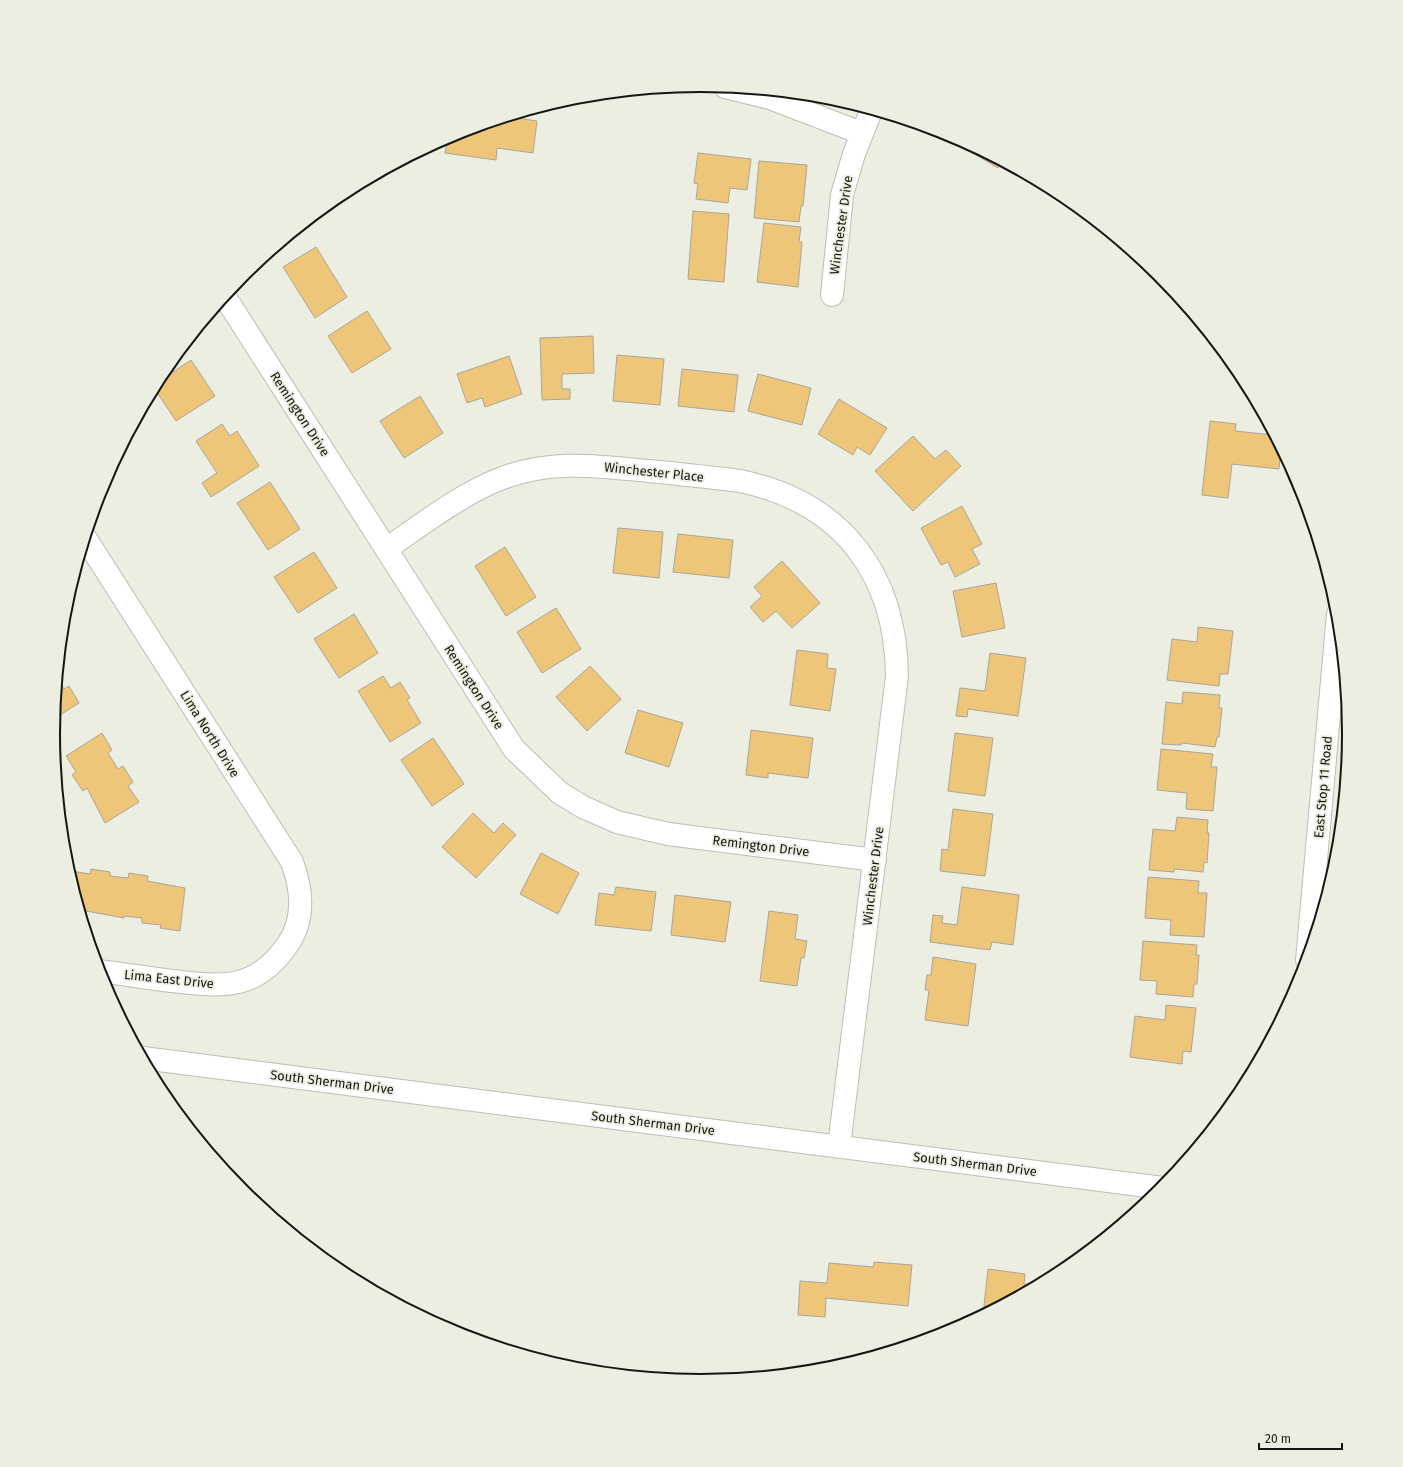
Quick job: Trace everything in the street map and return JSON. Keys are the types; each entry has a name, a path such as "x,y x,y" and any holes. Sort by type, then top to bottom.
{"street":[{"path":"754,94 770,98 861,133"},
{"name":"Winchester Drive","path":"832,295 842,195 861,133 869,114"},
{"name":"Remington Drive","path":"228,302 514,749 551,786 572,800 605,818 655,832 875,860"},
{"name":"Winchester Place","path":"386,548 466,496 488,484 524,471 543,467 587,465 727,479 752,483 776,490 823,516 860,552 880,586 888,607"},
{"name":"Lima North Drive","path":"89,543 292,862 298,878 301,905 299,922 292,938"},
{"name":"Winchester Drive","path":"839,1146 897,676 897,650 888,607"},
{"name":"East Stop 11 Road","path":"1309,941 1336,637"},
{"name":"Lima East Drive","path":"106,972 202,985 234,984 249,979 272,965 292,938"},
{"name":"South Sherman Drive","path":"149,1059 1155,1187"}],"building":[{"path":"520,118 537,121 533,153 497,148 496,160 445,153 447,145 495,126"},
{"path":"970,151 999,166 998,168"},
{"path":"698,153 751,159 747,190 730,188 728,203 696,199 698,184 694,183"},
{"path":"759,161 807,165 803,206 801,206 799,222 754,218"},
{"path":"693,211 729,214 724,282 688,279"},
{"path":"764,223 801,227 799,242 802,242 798,287 757,282"},
{"path":"316,247 347,297 315,318 283,267"},
{"path":"367,311 391,349 352,373 328,336"},
{"path":"593,336 594,373 562,374 562,389 570,389 570,399 542,400 540,338"},
{"path":"617,355 664,359 660,405 613,401"},
{"path":"509,356 522,394 485,407 482,398 467,403 457,374"},
{"path":"191,360 215,396 176,421 158,394 170,374"},
{"path":"682,369 738,375 734,412 678,406"},
{"path":"758,374 811,388 802,425 748,411"},
{"path":"420,396 443,433 404,458 380,421"},
{"path":"839,399 887,428 870,455 857,447 853,455 818,434"},
{"path":"1210,421 1236,424 1235,431 1269,434 1280,457 1279,469 1232,464 1228,498 1202,495"},
{"path":"222,424 230,436 237,431 259,466 211,497 202,483 217,473 196,441"},
{"path":"913,436 935,459 946,450 961,466 913,511 875,471"},
{"path":"270,482 300,529 268,550 237,503"},
{"path":"962,506 982,544 972,549 980,564 955,577 948,562 941,565 921,528"},
{"path":"618,528 663,532 659,578 613,573"},
{"path":"678,534 733,540 729,578 673,572"},
{"path":"505,547 536,597 506,616 475,566"},
{"path":"314,552 337,588 298,613 274,577"},
{"path":"782,561 820,603 792,628 776,611 763,622 750,607 762,596 754,587"},
{"path":"996,583 1005,628 962,637 953,591"},
{"path":"556,608 581,649 542,673 517,632"},
{"path":"354,614 378,653 339,678 314,639"},
{"path":"1198,627 1233,631 1228,674 1220,674 1219,686 1167,680 1172,639 1197,642"},
{"path":"797,650 828,654 827,668 836,669 830,711 790,705"},
{"path":"990,653 1026,658 1018,716 968,709 967,717 956,716 960,688 985,691"},
{"path":"590,666 621,699 587,731 556,697"},
{"path":"383,676 391,688 400,682 410,698 407,700 421,723 390,742 358,691"},
{"path":"62,685 64,689 69,686 79,703 60,715"},
{"path":"1183,692 1220,695 1219,708 1222,708 1219,737 1217,737 1215,747 1182,743 1181,745 1162,744 1166,702 1182,704"},
{"path":"638,710 683,723 669,767 625,753"},
{"path":"751,730 813,738 808,778 768,773 768,778 746,775"},
{"path":"102,733 112,750 108,753 118,769 123,766 133,782 128,786 139,802 105,823 87,788 83,791 72,775 76,772 66,756"},
{"path":"955,733 993,738 985,796 948,791"},
{"path":"433,738 464,784 432,806 401,760"},
{"path":"1161,749 1213,754 1211,767 1217,767 1213,811 1186,809 1187,793 1157,790"},
{"path":"953,809 993,814 985,876 940,871 942,849 948,850"},
{"path":"473,813 494,833 503,823 516,835 476,878 442,847"},
{"path":"1177,817 1208,820 1207,833 1209,833 1207,863 1204,862 1203,872 1174,869 1174,872 1149,870 1153,829 1175,831"},
{"path":"541,853 579,873 558,914 520,894"},
{"path":"91,869 110,872 110,876 128,878 129,873 148,876 147,881 185,888 180,931 160,928 161,925 142,923 142,918 124,916 124,918 86,911 86,913 75,872 90,874"},
{"path":"1148,877 1199,881 1198,893 1207,893 1204,937 1170,935 1171,920 1145,918"},
{"path":"616,887 656,892 651,931 595,925 599,893 614,895"},
{"path":"962,887 1019,895 1013,945 992,942 990,950 930,942 933,915 943,916 942,923 957,925"},
{"path":"675,895 731,902 725,942 671,935"},
{"path":"769,911 798,915 795,939 807,941 804,958 801,958 797,986 760,981"},
{"path":"1143,941 1197,945 1196,955 1199,955 1197,984 1194,984 1193,997 1156,994 1157,981 1140,980"},
{"path":"933,957 976,964 968,1026 925,1020 929,990 925,990 927,975 931,975"},
{"path":"1166,1005 1196,1008 1191,1052 1183,1051 1182,1064 1130,1057 1135,1016 1165,1020"},
{"path":"874,1262 912,1265 908,1306 826,1298 825,1317 798,1315 800,1281 827,1283 829,1263 873,1267"},
{"path":"988,1269 1025,1274 1024,1284 1030,1284 984,1310"}]}
